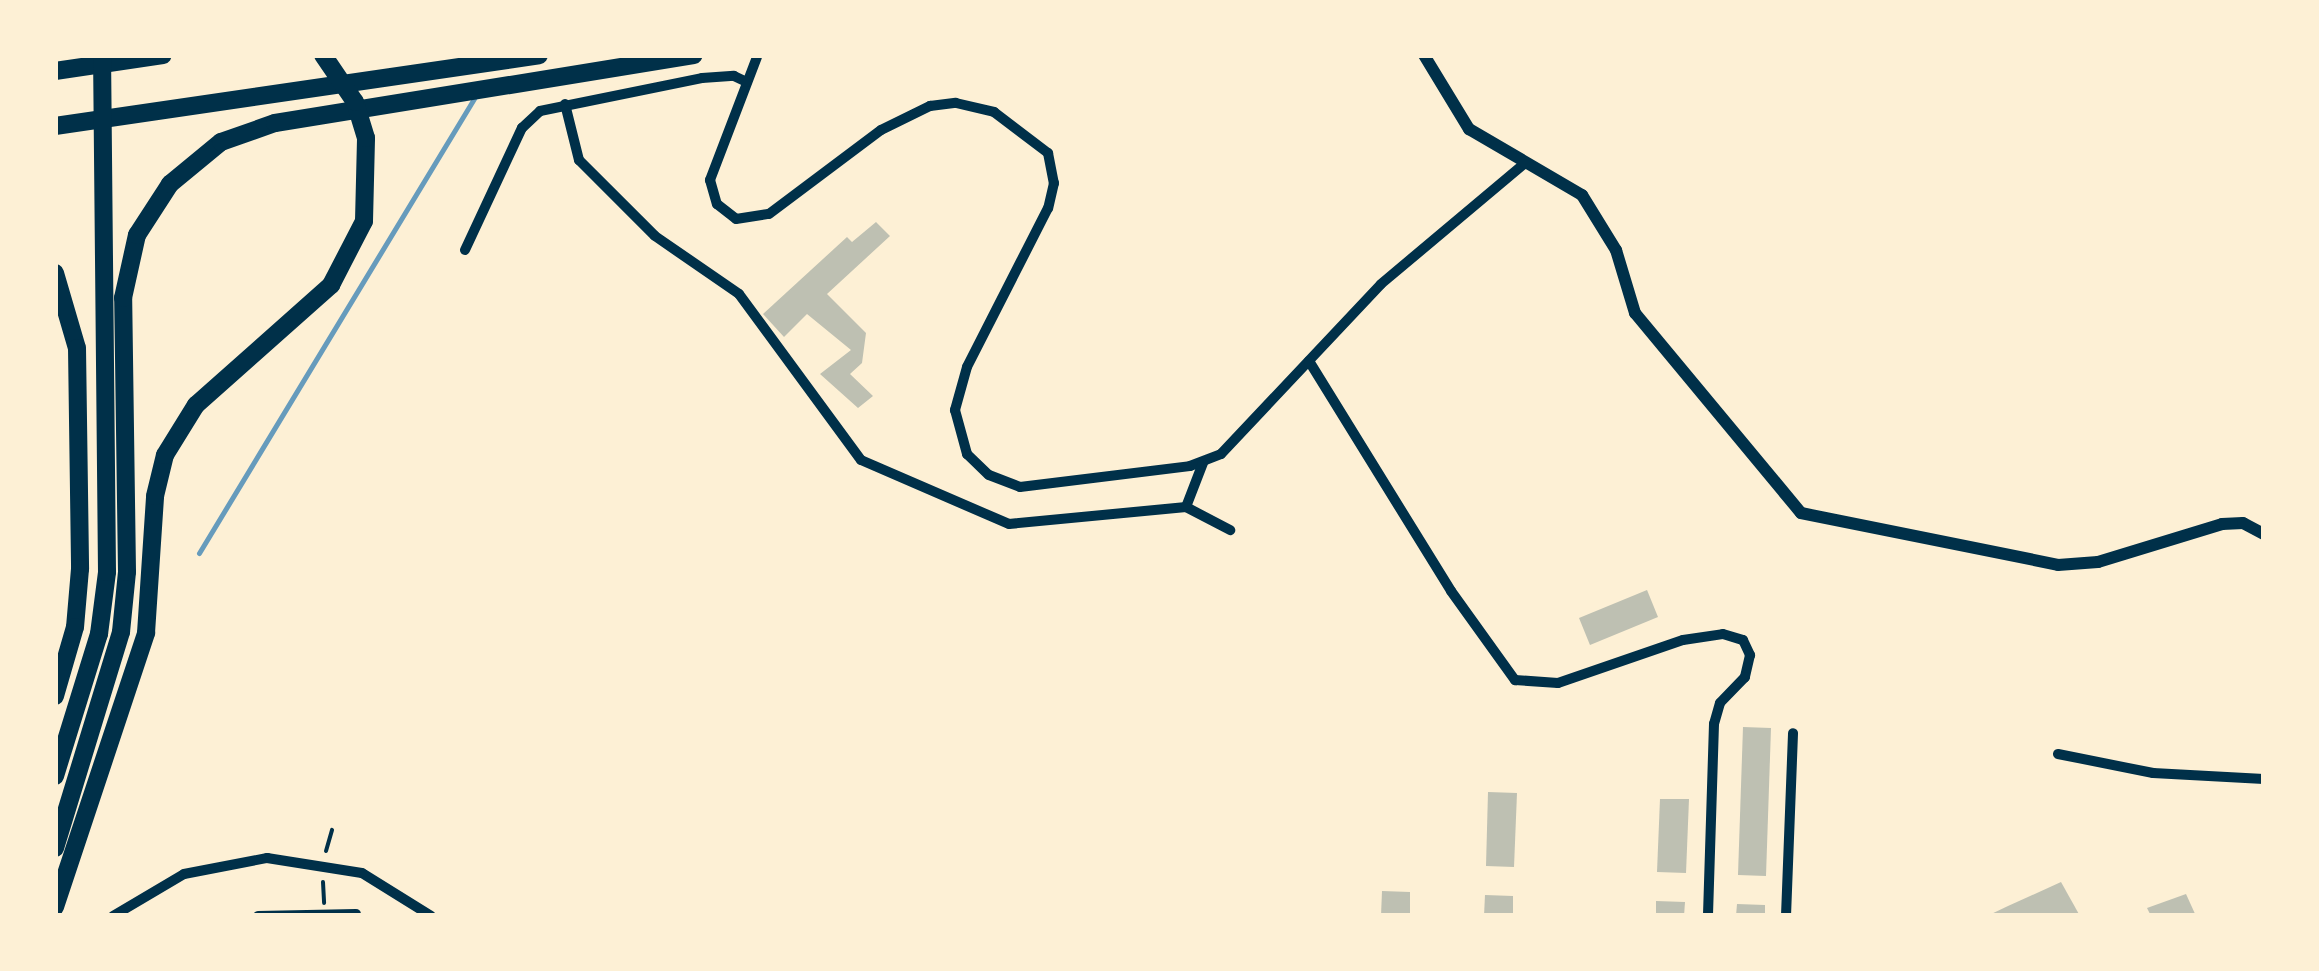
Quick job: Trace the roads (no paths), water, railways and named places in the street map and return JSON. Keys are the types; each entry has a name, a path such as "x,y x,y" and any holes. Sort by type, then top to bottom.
{"highway":[{"path":"55,776 99,634 107,572 102,55"},
{"path":"55,71 164,55"},
{"path":"55,908 146,634 154,496 164,455 196,405 330,285 364,222 366,138 355,102 323,55"},
{"path":"55,126 539,55"},
{"path":"55,848 124,611 127,266 159,198 206,151 275,124 694,55"},
{"path":"55,272 77,348 80,569 75,627 55,696"}],"street":[{"path":"1424,55 1461,120 1582,195 1616,250 1635,313 1802,513 2058,565 2098,562 2222,524 2243,524 2264,534"},
{"path":"758,57 710,180 717,204 743,220 769,214 881,130 930,106 967,104 994,112 1048,152 1054,183 1048,208 957,394 959,436 989,475 1034,488 1203,463 1231,446 1380,284 1526,163"},
{"path":"465,250 522,128 540,111 702,78 747,82"},
{"path":"564,104 578,160 655,236 739,294 861,460 1009,524 1186,507 1230,530"},
{"path":"1309,361 1451,591 1515,680 1558,682 1683,640 1724,634 1743,640 1749,666 1720,703 1714,724 1708,916"},
{"path":"1186,507 1203,463"},
{"path":"1786,916 1794,733"},
{"path":"2058,754 2153,774 2264,779"},
{"path":"113,916 184,874 267,858 362,873 430,916"},
{"path":"258,916 356,914"}],"waterway":[{"path":"199,553 475,97"}]}
